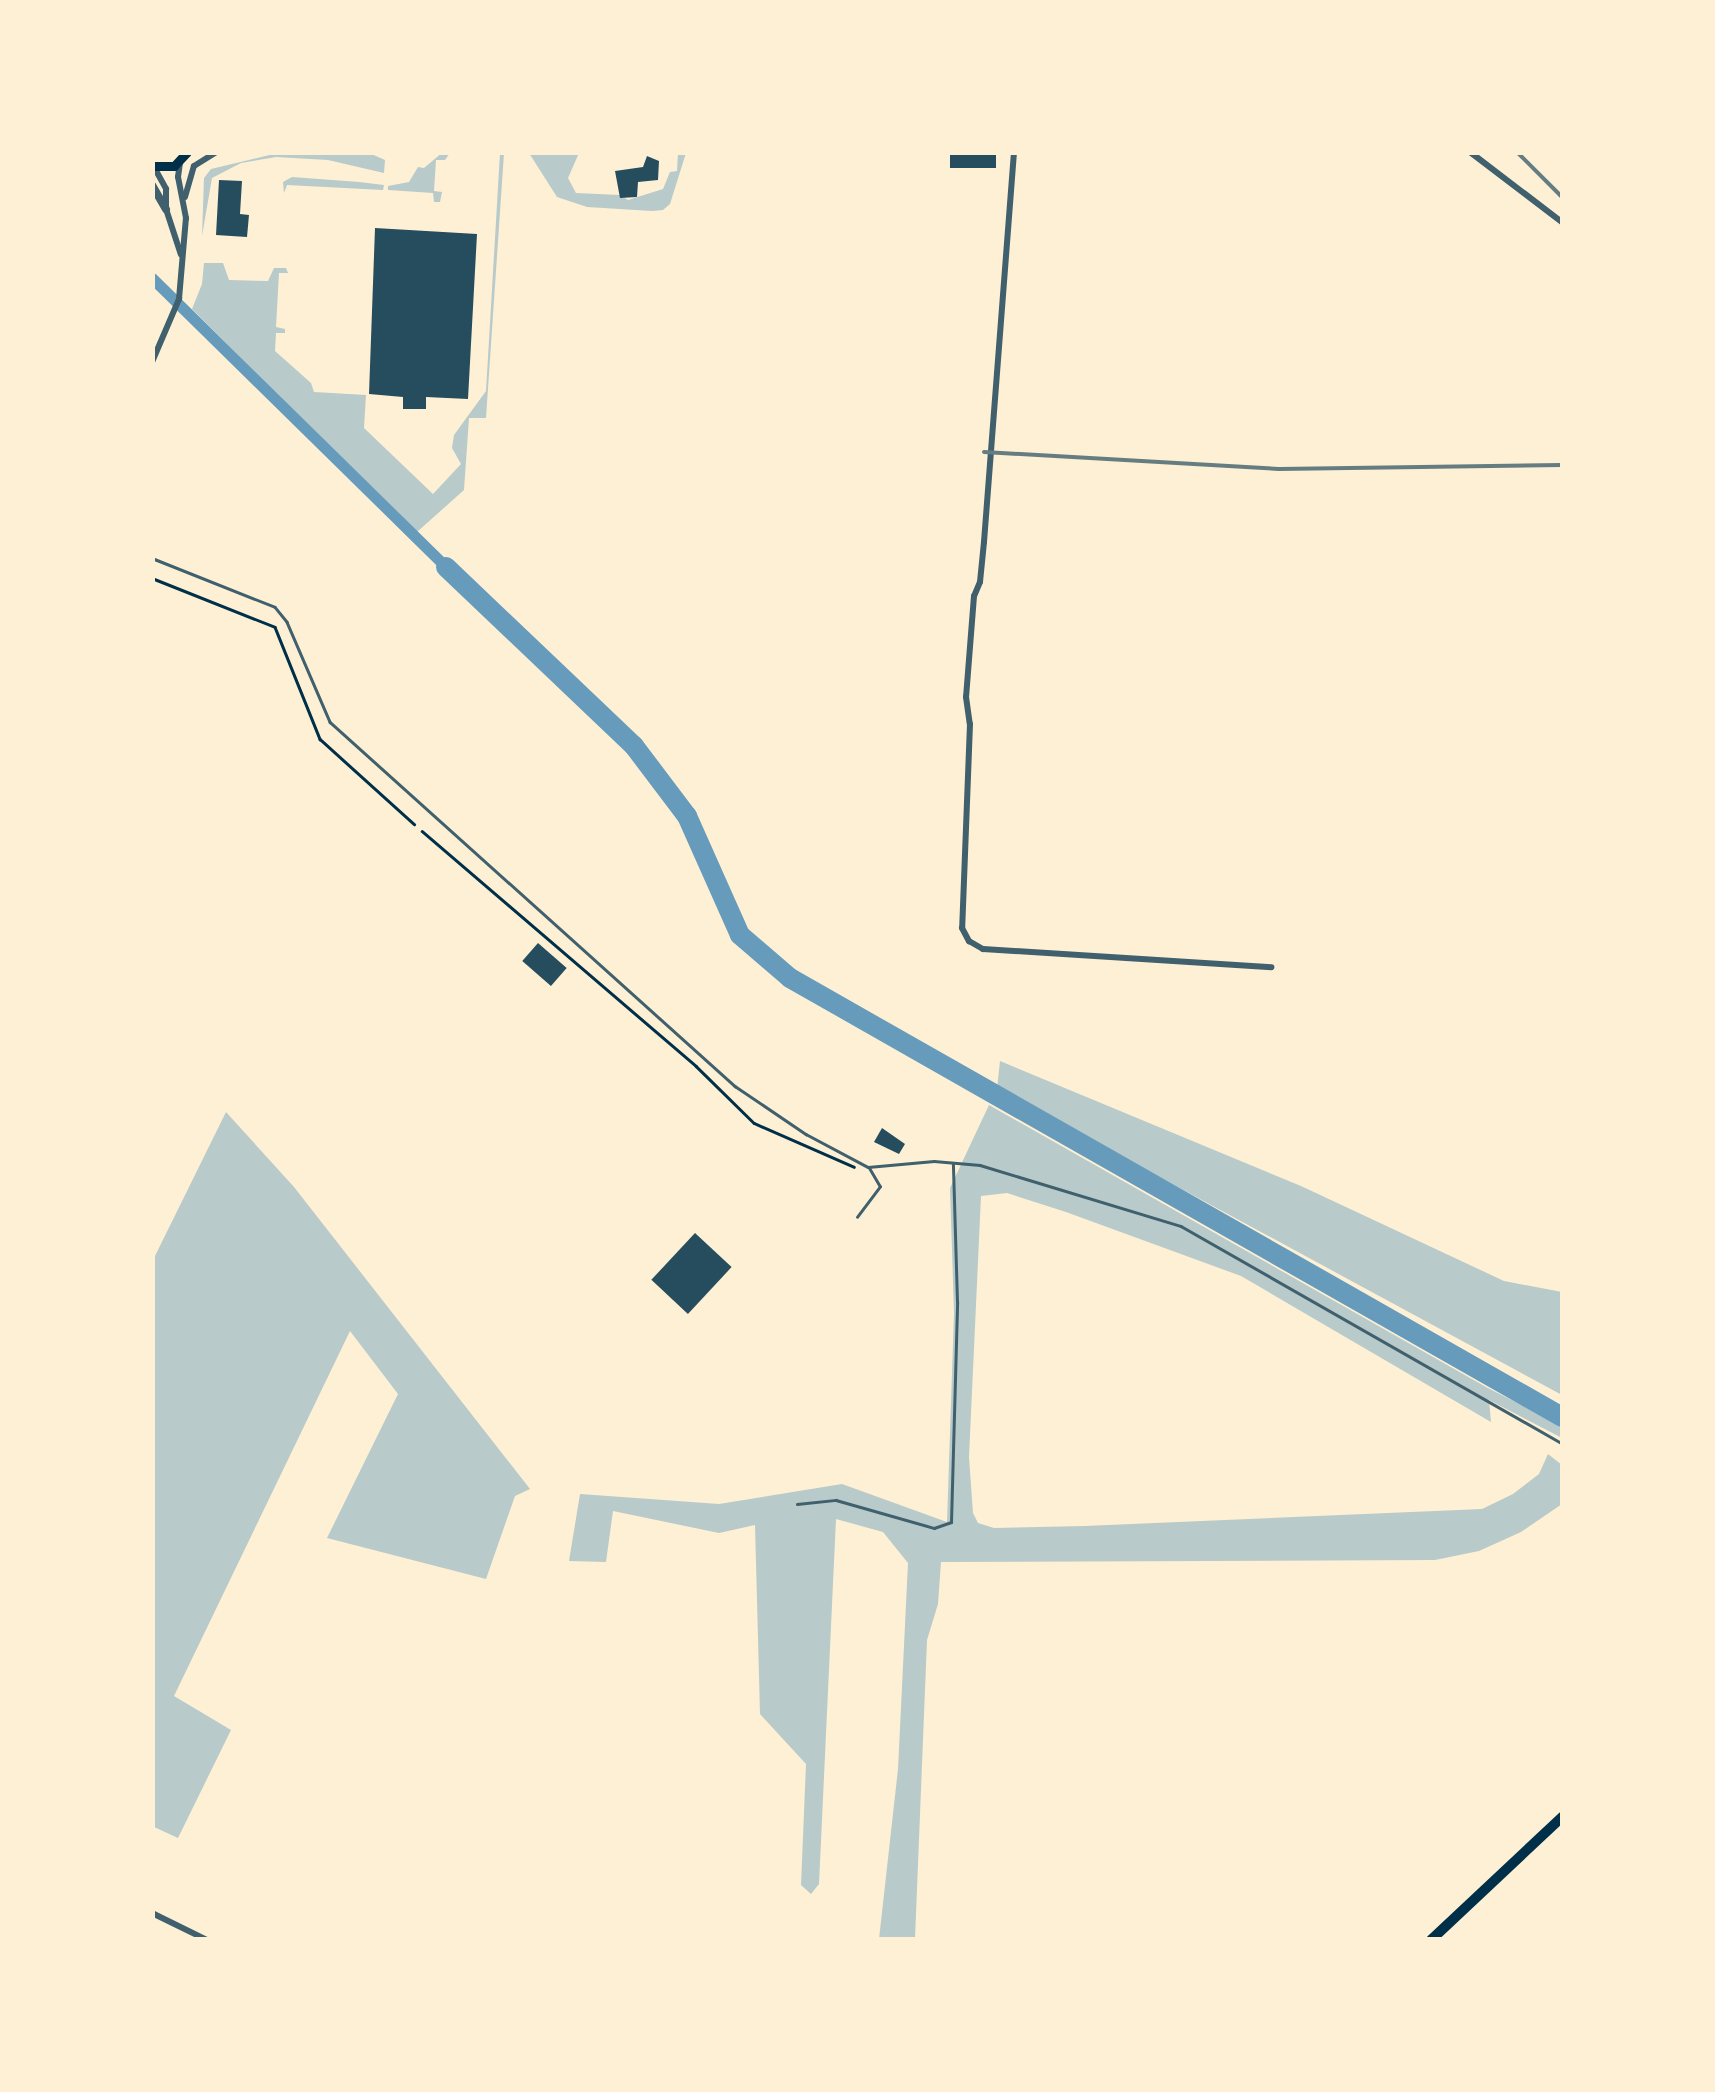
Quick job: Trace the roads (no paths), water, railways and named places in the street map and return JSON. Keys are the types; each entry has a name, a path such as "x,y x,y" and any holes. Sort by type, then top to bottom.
{"main road":[{"path":"153,167 170,168 186,156"},
{"path":"1431,1940 1562,1817"}],"street":[{"path":"152,362 172,323 181,286 184,198 194,166 216,152"},
{"path":"1014,152 980,582 974,596 968,680 970,724 962,928 969,941 983,948 1271,967"},
{"path":"1470,152 1562,222"},
{"path":"184,198 178,177 186,156"},
{"path":"153,167 166,190 166,209"},
{"path":"152,185 166,209 181,256"},
{"path":"152,1914 207,1940"}],"lane":[{"path":"152,558 275,607 290,628 321,709 339,732 735,1086 806,1134 868,1166 953,1161 1014,1173 1190,1231 1562,1444"},
{"path":"797,1504 836,1500 934,1528 950,1522 957,1302 953,1161"},
{"path":"858,1217 880,1187 868,1166"}],"waterway":[{"path":"152,278 446,567"},
{"path":"446,567 634,746 687,816 740,935 790,978 1562,1417"}],"railway":[{"path":"1517,152 1562,197"},
{"path":"984,452 1279,469 1562,465"}]}
